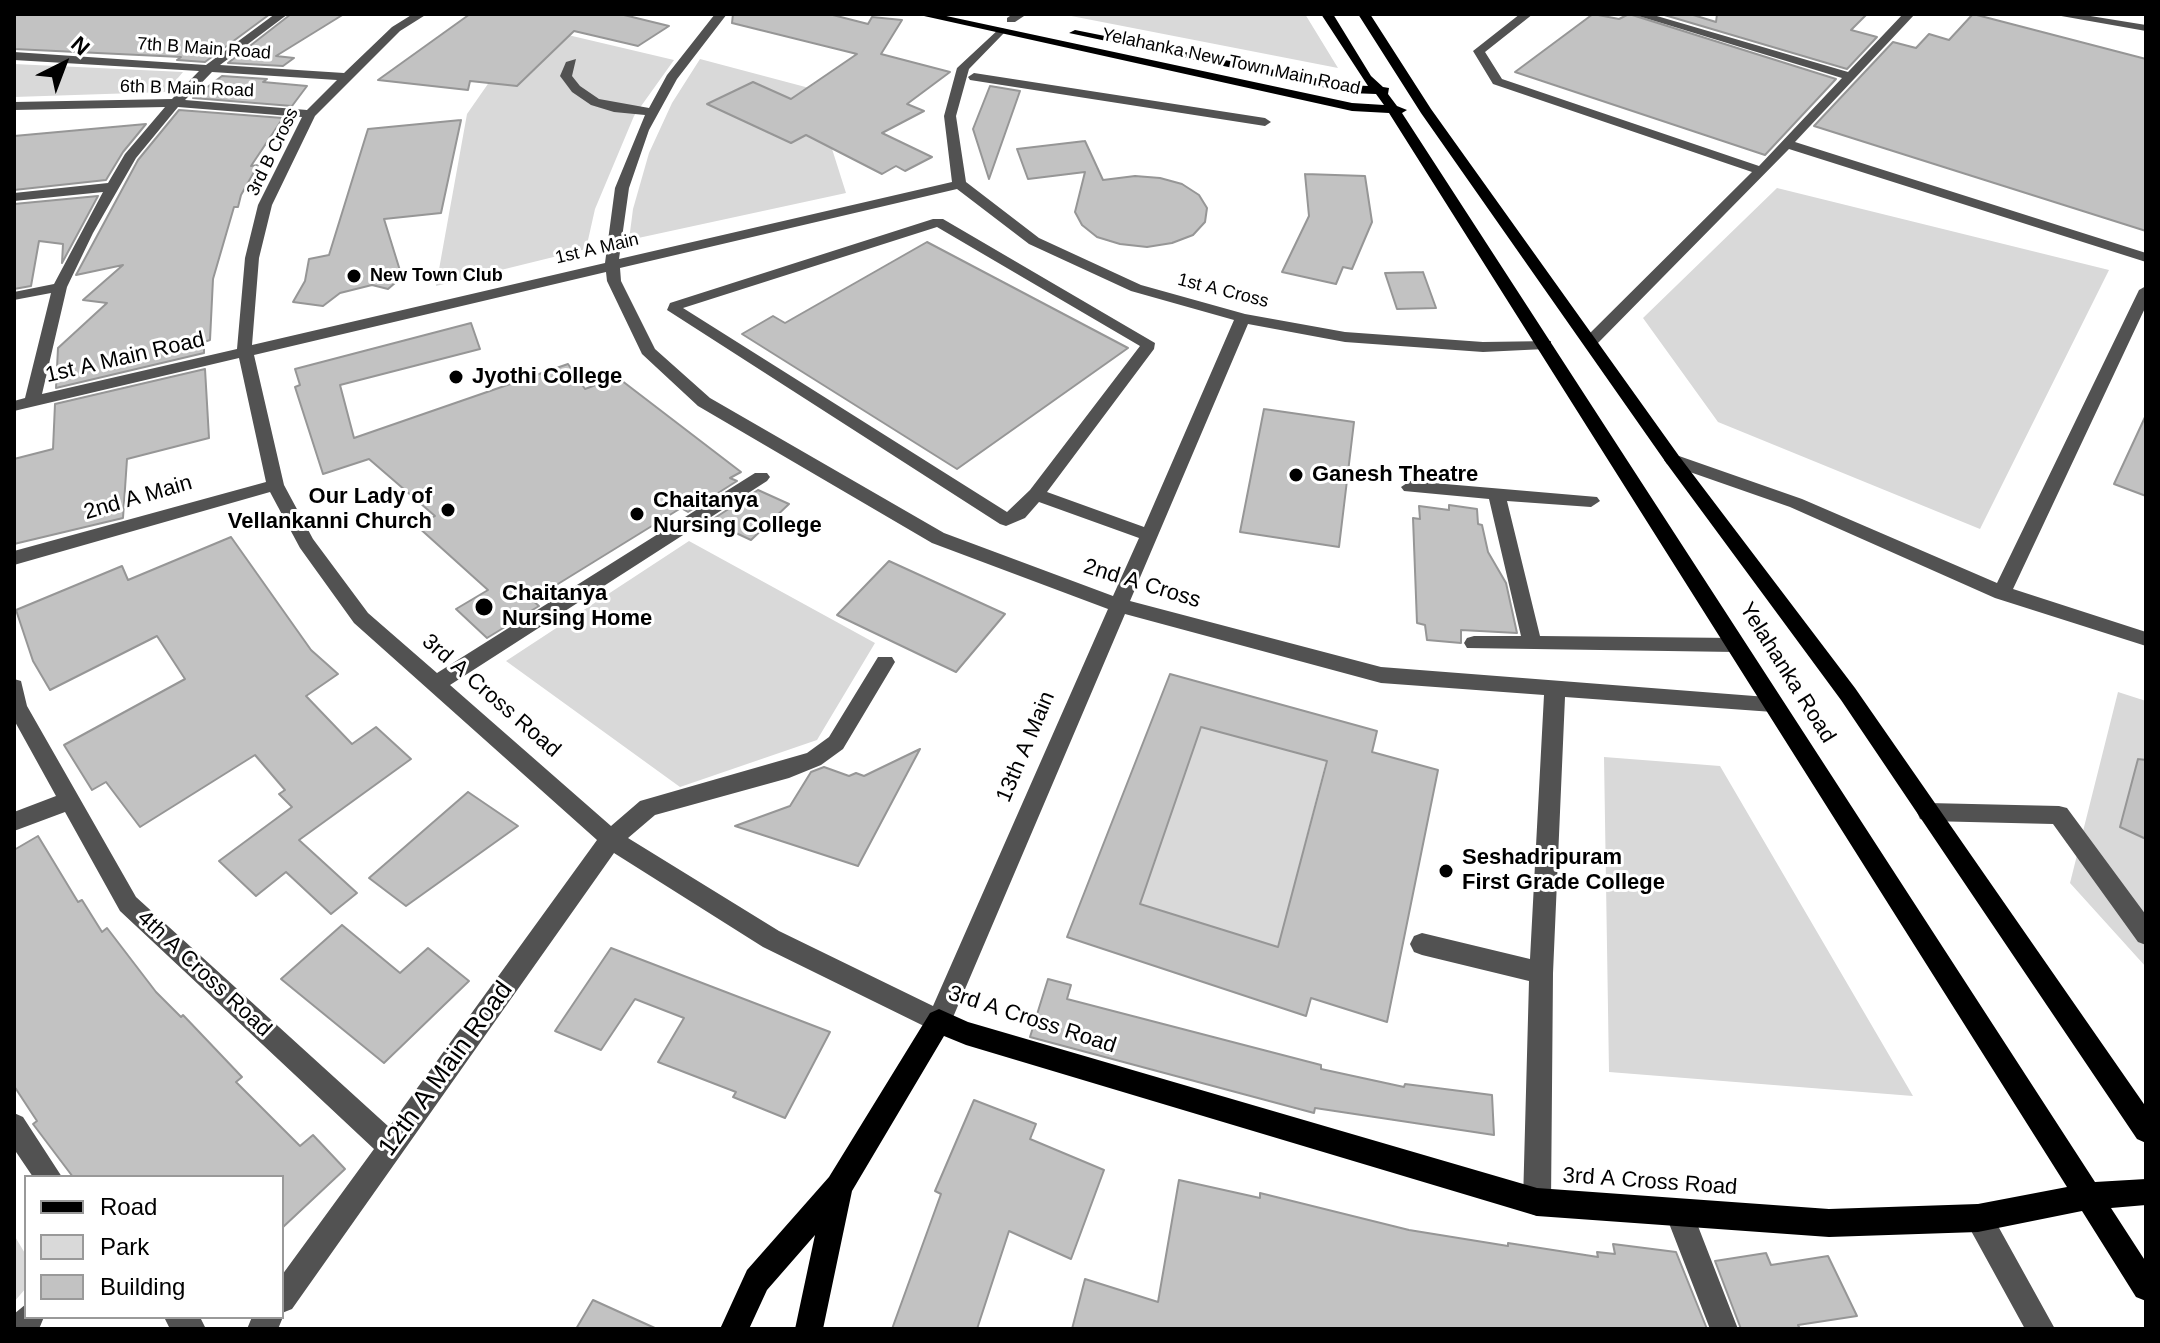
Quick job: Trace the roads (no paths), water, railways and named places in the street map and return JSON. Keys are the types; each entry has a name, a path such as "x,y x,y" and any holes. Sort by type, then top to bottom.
{"main road":[{"name":"Yelahanka New Town Main Road","path":"921,14 1352,107 1425,110"},
{"name":"Yelahanka New Town Main Road","path":"984,14 1016,17 1350,89 1413,91"},
{"name":"Yelahanka Road","path":"1327,14 1366,78 1394,110 1545,344 2146,1287"},
{"name":"Yelahanka Road","path":"1364,14 1425,110 1673,460 1848,694 2146,1130"},
{"name":"13th A Main","path":"839,1187 939,1021"},
{"name":"3rd A Cross Road","path":"939,1021 966,1033 1537,1202 1829,1223 1978,1218 2090,1196 2146,1192"},
{"path":"815,1327 839,1187"},
{"path":"734,1329 757,1280 839,1187"}],"street":[{"path":"32,402 60,287 130,157 210,67 282,14"},
{"name":"3rd B Cross","path":"245,352 243,341 252,258 265,205 310,114 396,29 421,14"},
{"path":"612,266 611,253 622,188 652,112 686,55 721,14"},
{"path":"1527,14 1479,51 1497,81 1761,171"},
{"path":"1638,14 1849,76"},
{"path":"1590,342 1761,171 1909,14"},
{"path":"2056,14 2146,28"},
{"path":"959,184 950,116 963,68 1000,31"},
{"name":"7th B Main Road","path":"14,56 345,77"},
{"path":"572,62 566,76 576,89 595,102 614,108 652,112"},
{"path":"974,77 1265,122"},
{"name":"6th B Main Road","path":"14,106 175,103 310,114"},
{"path":"1785,143 2146,258"},
{"name":"1st A Main","path":"245,352 959,184"},
{"name":"1st A Cross","path":"959,184 1034,241 1136,288 1243,318 1345,337 1507,347 1545,344"},
{"path":"14,197 112,187"},
{"path":"933,221 938,222 1147,343 1148,346 1036,494 1019,514 1006,520 675,310 675,306 933,221"},
{"name":"2nd A Cross","path":"612,266 614,281 648,351 704,402 938,538 1118,605 1381,675 1773,704"},
{"path":"14,296 60,287"},
{"path":"2002,593 2146,290"},
{"name":"13th A Main","path":"939,1021 1243,318"},
{"name":"1st A Main Road","path":"14,406 245,352"},
{"name":"3rd A Cross Road","path":"245,352 275,485 306,543 361,618 611,839 771,939 939,1021"},
{"path":"1673,460 1796,503 2002,593 2146,639"},
{"path":"436,684 761,477"},
{"name":"2nd A Main","path":"14,558 275,485"},
{"path":"1410,487 1591,501"},
{"path":"1036,494 1148,535"},
{"path":"1497,495 1532,643"},
{"path":"1474,643 1735,645"},
{"name":"12th A Main Road","path":"284,1296 611,839 648,808 789,769 814,759 836,743 885,662"},
{"path":"1537,1202 1541,973 1555,688"},
{"name":"4th A Cross Road","path":"15,701 128,904 390,1146"},
{"path":"14,822 70,800"},
{"path":"1928,812 2059,815 2146,934"},
{"path":"1422,944 1541,973"},
{"path":"14,1126 48,1175"},
{"path":"1679,1213 1724,1329"},
{"path":"1978,1218 2041,1329"}],"place":[{"name":"New Town Club","path":"354,276"},
{"name":"Jyothi College","path":"456,377"},
{"name":"Ganesh Theatre","path":"1296,475"},
{"name":"Our Lady of Vellankanni Church","path":"448,510"},
{"name":"Chaitanya Nursing College","path":"637,514"},
{"name":"Chaitanya Nursing Home","path":"484,607"},
{"name":"Seshadripuram First Grade College","path":"1446,871"}]}
